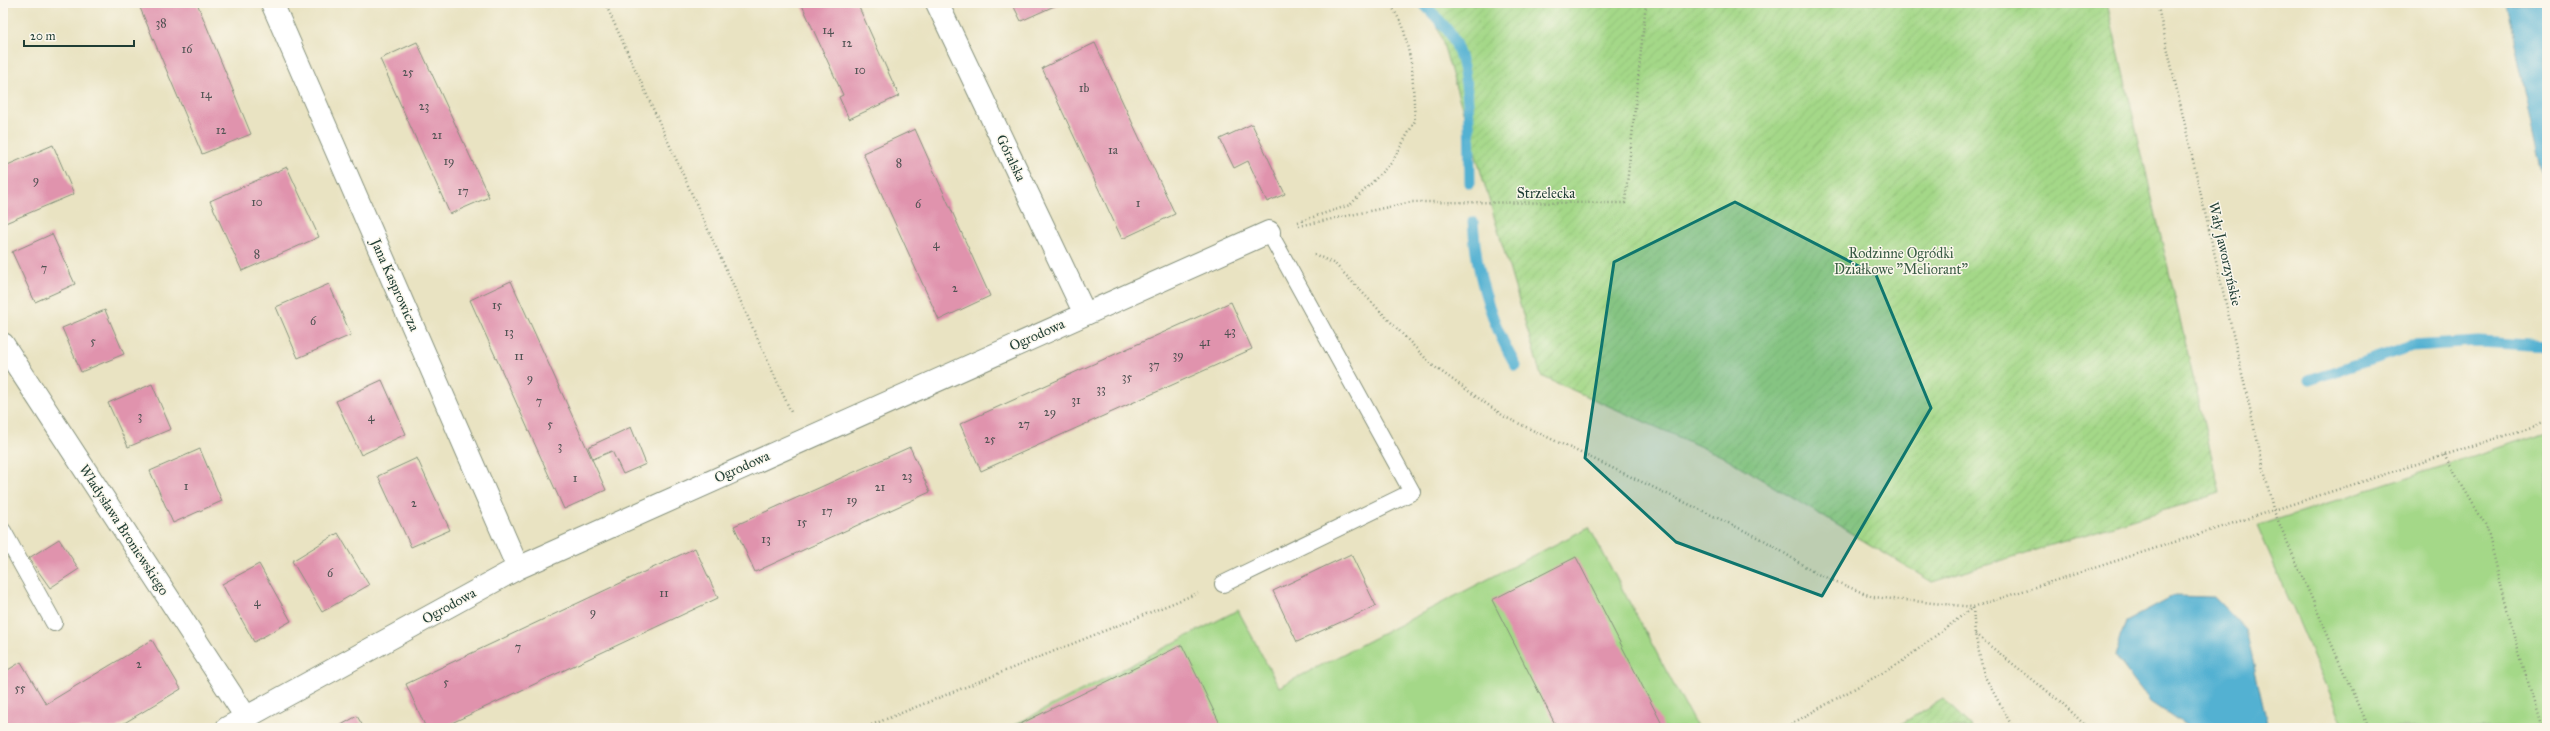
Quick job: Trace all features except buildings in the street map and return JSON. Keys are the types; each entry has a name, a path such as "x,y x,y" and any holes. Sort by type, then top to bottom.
{"street":[{"name":"Jana Kasprowicza","path":"272,3 518,568"},
{"name":"Góralska","path":"937,3 1085,314"},
{"name":"Ogrodowa","path":"227,728 518,568 1269,232"},
{"name":"Władysława Broniewskiego","path":"3,344 246,717"}],"lane":[{"path":"1223,584 1412,492 1269,232"},
{"path":"3,531 54,623"}],"path":[{"path":"605,3 804,440"},
{"path":"1269,232 1350,205 1392,162 1415,121 1412,66 1403,26 1390,3"},
{"name":"Strzelecka","path":"1269,232 1412,202 1625,203 1646,3"},
{"name":"Wały Jaworzyńskie","path":"2157,3 2273,509 2368,728"},
{"path":"1269,232 1335,264 1432,366 1505,417 1764,540 1815,573 1873,597 1973,607"},
{"path":"1784,728 1900,663 1973,607 2273,509 2547,422"},
{"path":"2444,455 2485,524 2506,609 2542,728"},
{"path":"864,728 1136,617 1223,584"},
{"path":"1973,607 1975,634 1984,675 2013,728"},
{"path":"1975,634 2062,702 2088,728"}],"highlighted area":[{"path":"1735,202 1876,275 1931,408 1822,596 1676,542 1585,458 1614,262"}],"green space":[{"name":"Rodzinne Ogródki Działkowe \"Meliorant\"","path":"1431,3 2107,3 2220,493 1932,582 1726,458 1541,376"},
{"path":"2547,432 2547,728 2345,728 2257,526"},
{"path":"1589,527 1697,728 1008,728 1238,610 1279,687"},
{"path":"1943,699 1973,728 1894,728"}],"water":[{"path":"2506,3 2547,3 2547,192"},
{"path":"2173,596 2214,597 2246,630 2268,728 2190,728 2151,702 2115,656 2126,621"}],"waterway":[{"path":"1423,3 1451,35 1458,50 1463,68 1468,107 1470,183"},
{"path":"1473,222 1477,260 1486,297 1499,332 1516,366"},
{"path":"2309,380 2412,346 2478,342 2547,346"}]}
